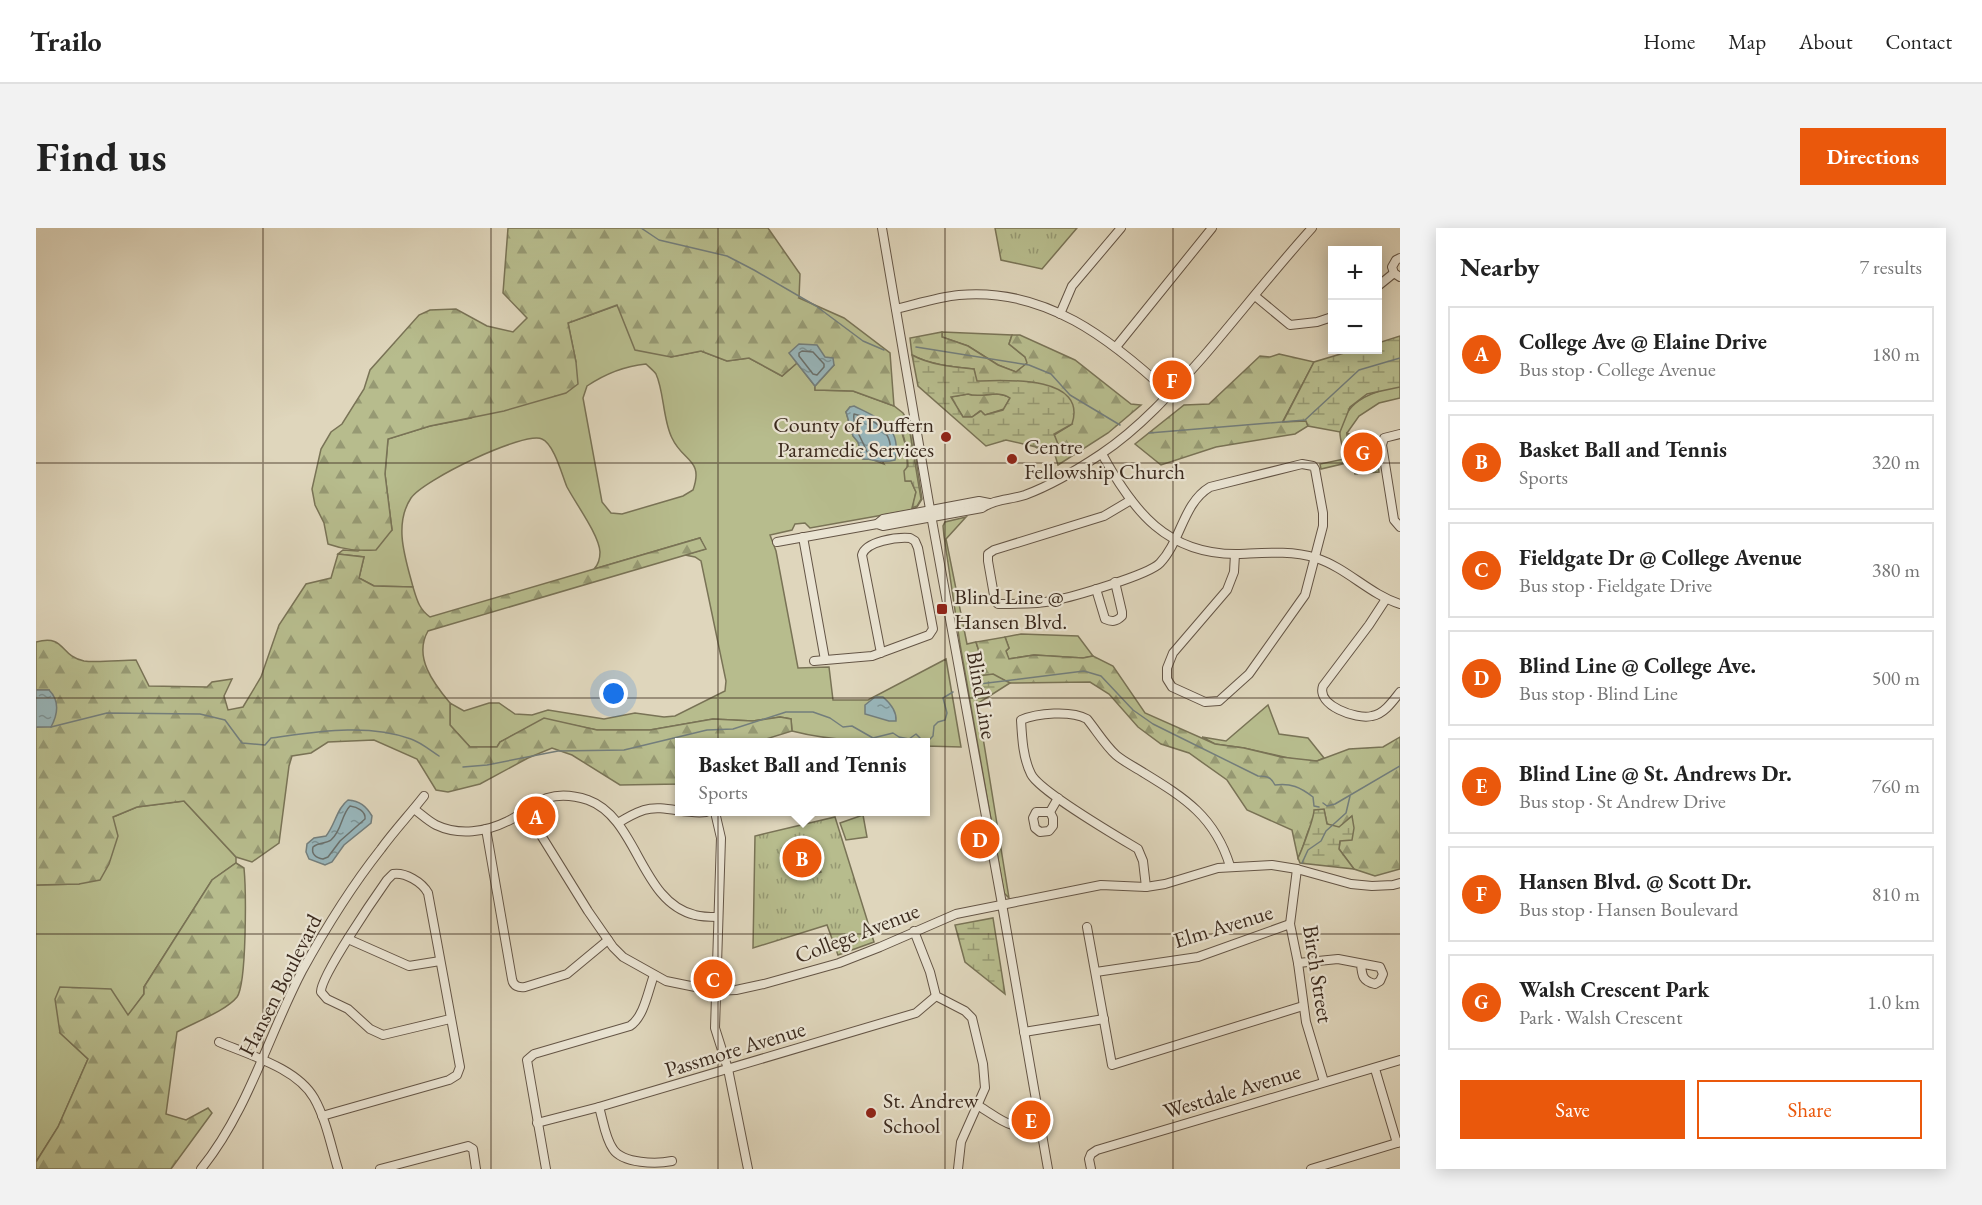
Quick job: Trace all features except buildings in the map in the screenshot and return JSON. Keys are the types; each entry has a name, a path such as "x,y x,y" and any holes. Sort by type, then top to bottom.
{"street":[{"name":"Blind Line","path":"882,228 1048,1169"},
{"path":"1060,314 1072,286 1120,228"},
{"path":"1116,346 1212,228"},
{"path":"777,542 877,524 883,519 931,514 979,501 989,503 1041,489 1072,473 1102,454 1136,427 1170,393 1312,228"},
{"path":"1382,283 1397,275 1393,263 1400,258"},
{"path":"896,309 948,296 980,294 1018,299 1088,327 1116,346 1170,393"},
{"path":"1255,296 1290,325 1328,318"},
{"path":"1400,434 1384,438 1382,445 1394,520 1400,527"},
{"path":"1102,454 1131,500 1148,521 1175,540 1191,548 1209,552 1285,553 1315,557 1334,565 1386,599 1400,604"},
{"path":"1131,500 1104,516 994,550 988,554 995,600 998,604 1051,602 1152,570 1160,564 1175,540 1195,499 1202,492 1210,487 1308,464 1315,469 1323,525 1305,595 1257,664 1219,701 1205,702 1172,687 1167,679 1167,668 1173,653 1227,590 1234,572 1235,554"},
{"path":"803,537 825,660"},
{"path":"814,661 861,658 881,653 929,635 933,629 915,541 905,538 872,544 864,550 862,555 881,653"},
{"path":"1096,588 1105,619 1111,622 1116,621 1122,616 1122,612 1115,582"},
{"path":"1386,599 1321,691 1322,696 1329,702 1354,717 1374,716 1392,702 1400,692"},
{"path":"1146,887 1143,861 1138,849 1058,798 1035,780 1023,747 1021,720 1032,715 1083,716 1116,755 1184,798 1194,807 1215,833 1230,866"},
{"name":"Hansen Boulevard","path":"201,1169 229,1128 302,972 344,901 381,848 424,796"},
{"path":"414,809 437,825 455,831 472,832 507,822 546,799 562,796 576,797 601,806 618,823 657,889 682,910 695,915 717,917"},
{"path":"1050,812 1058,798"},
{"path":"618,823 644,810 656,808 675,811"},
{"name":"College Avenue","path":"526,811 608,940 623,957 654,975 689,987 715,992 764,984 839,963 956,914 1101,885 1146,887 1165,884 1218,868 1272,865 1297,869 1352,884 1372,886 1393,885 1400,882"},
{"path":"716,816 721,838 715,1028 728,1069 748,1169"},
{"path":"486,829 514,984 520,988 567,974 608,940"},
{"name":"Birch Street","path":"1297,869 1290,924 1306,1022 1324,1082"},
{"path":"322,1116 449,1080 457,1076 460,1067 428,893 420,884 401,874 390,875 322,983 323,996 348,1009 370,1029 383,1035 450,1019"},
{"name":"Elm Avenue","path":"1096,972 1198,957 1290,924"},
{"path":"1087,927 1112,1065 1303,1006"},
{"path":"914,931 930,972 936,996 965,1011 972,1018 980,1046 985,1088 979,1106 961,1142 958,1169"},
{"path":"348,939 400,964 409,966 440,961"},
{"path":"1298,963 1338,959 1360,964"},
{"path":"546,1169 526,1064 529,1056 630,1026 641,1014 654,975"},
{"name":"Passmore Avenue","path":"537,1123 599,1107 916,1013 936,996"},
{"path":"1024,1032 1104,1019"},
{"path":"219,1042 285,1070 300,1080 314,1097 338,1169"},
{"name":"Westdale Avenue","path":"1092,1169 1089,1159 1096,1150 1400,1060"},
{"path":"1311,1169 1399,1143 1375,1069"},
{"path":"979,1106 1015,1127 1025,1128 1040,1124"},
{"path":"599,1107 614,1152 630,1159 654,1164 672,1161"},
{"path":"380,1169 468,1146 473,1149 476,1169"}],"green space":[{"path":"508,228 768,228 800,274 799,298 844,318 890,353 894,406 853,391 815,390 815,386 834,365 825,358 790,353 797,363 782,376 749,358 727,361 701,351 671,357 635,350 617,305 568,323 578,384 566,393 504,411 430,426 388,439 385,474 392,530 376,550 352,550 328,544 324,523 315,505 312,489 321,449 331,432 342,424 364,389 370,370 419,315 430,310 456,309 487,326 513,332 527,318 503,293"},
{"path":"995,228 1077,228 1042,269 1001,260"},
{"path":"618,305 671,357 701,351 727,361 749,358 782,376 797,363 815,386 815,390 853,391 894,406 903,413 911,426 922,499 917,507 810,528 805,523 795,524 792,530 770,535 776,551 798,668 829,667 833,700 868,700 946,659 961,747 930,746 930,738 832,738 808,735 792,731 791,719 780,717 753,721 713,719 650,730 597,730 544,719 500,742 497,747 470,747 450,725 450,703 464,711 489,703 499,703 515,714 532,715 548,710 604,719 635,713 664,717 675,716 725,691 726,681 701,561 685,555 705,549 700,538 594,569 600,555 596,537 567,487 554,453 542,439 532,438 496,449 453,469 419,490 411,498 406,508 402,531 413,587 374,586 359,578 364,557 338,554 343,550 358,551 392,530 385,474 388,439 430,426 471,418 576,362 568,323","holes":["646,364 656,374 672,438 694,466 696,480 693,490 683,496 622,514 611,513 602,502 583,398 587,386 608,374","850,407 884,464 871,459 863,459 846,412","898,424 909,427 920,499 913,507 916,492 911,481 906,481 906,452"]},
{"path":"942,332 1012,335 1009,344 1025,357 1028,363 1016,372 998,365 968,346 942,337"},
{"path":"942,332 942,337 968,346 998,365 1016,372 1027,363 1025,357 1009,344 1012,335 1020,335 1075,360 1131,404 1141,405 1108,433 1058,465 1055,455 1042,454 1036,447 1057,444 1054,435 1072,424 976,381 974,369 934,363 912,355 910,338"},
{"path":"1400,336 1400,387 1367,394 1350,407 1340,432 1308,426 1306,421 1283,422 1314,362 1341,354 1382,354 1382,342"},
{"path":"1279,354 1314,362 1283,421 1306,421 1308,426 1295,434 1216,447 1161,465 1135,444 1184,405 1209,404 1260,356 1270,357"},
{"path":"912,355 934,363 974,369 977,381 1024,381 1056,389 1068,396 1074,408 1072,424 1054,434 1058,444 1036,447 1006,440 986,446 918,386","holes":["1000,394 1010,398 1003,410 985,415 981,411 972,417 963,417 951,397"]},
{"path":"1395,386 1400,387 1400,398 1379,403 1359,416 1347,433 1349,458 1345,458 1340,431 1347,412 1360,400"},
{"path":"968,394 1000,394 1010,398 1004,409 985,415 980,411 972,417 963,417 950,397"},
{"path":"897,424 906,424 909,427 921,499 917,506 912,508 916,492 911,481 905,481 904,471 908,466 906,449"},
{"path":"1347,433 1376,446 1379,472 1355,474 1351,462 1321,469 1320,464 1349,458"},
{"path":"966,517 946,539 967,644 976,642 983,664 974,675 978,676 974,682 1009,898 1004,893 960,644 944,536 945,522"},
{"path":"700,538 706,549 428,631 424,641 424,660 432,679 450,703 450,725 470,747 497,747 500,742 544,718 597,730 650,730 713,719 753,721 780,717 791,719 792,731 769,738 675,738 675,784 620,785 572,755 552,748 480,784 448,792 436,790 417,759 374,740 328,742 311,753 292,756 279,843 252,862 236,857 184,801 137,807 113,817 118,836 109,864 100,880 79,884 36,885 36,727 51,726 49,690 36,690 36,642 53,641 70,655 84,661 136,660 149,686 207,687 212,682 232,679 224,696 228,710 243,707 261,677 279,625 306,584 331,578 338,554 364,557 359,578 374,586 413,587 417,600 430,617"},
{"path":"1021,634 1078,636 1093,656 1083,658 1034,655 1008,659 1006,651 1009,648 1005,637"},
{"path":"1005,637 1009,648 1006,651 1009,659 1034,655 1083,658 1093,656 1113,666 1145,713 1215,744 1281,757 1317,761 1349,749 1383,747 1400,737 1400,869 1375,876 1354,869 1339,849 1340,841 1352,816 1339,828 1327,824 1324,810 1313,821 1298,858 1292,830 1247,810 1227,780 1189,753 1161,744 1138,727 1109,694 1090,682 1010,683 993,675 974,676 974,668 983,664 976,642"},
{"path":"993,674 1010,683 977,704 974,682 978,676"},
{"path":"1268,705 1279,734 1308,738 1324,758 1317,761 1297,760 1215,744 1202,737 1226,741"},
{"path":"184,801 236,857 236,863 212,880 144,987 144,994 128,1016 60,1033 88,1059 58,1127 36,1162 36,885 79,884 113,817 137,807"},
{"path":"1324,809 1327,824 1339,827 1352,816 1354,828 1352,840 1340,841 1339,849 1354,869 1300,863 1298,858 1314,810"},
{"path":"863,816 867,837 846,840 840,823"},
{"path":"835,817 874,942 838,955 827,925 753,948 755,836","holes":["811,845 821,872 809,877 803,861 792,866 788,854"]},
{"path":"811,845 822,872 809,877 792,866 787,854"},
{"path":"236,863 244,868 245,879 245,935 240,988 237,997 225,1007 177,1032 166,1114 186,1120 208,1108 212,1113 171,1169 36,1169 36,1162 58,1127 88,1059 60,1033 55,999 60,987 111,989 128,1015 144,994 144,987 212,880"},
{"path":"993,918 1005,994 965,962 955,925"}],"water":[{"path":"799,344 817,345 825,357 833,358 834,365 815,386 789,353"},
{"path":"854,406 880,420 892,431 896,448 895,460 863,459 846,412"},
{"path":"36,690 49,690 53,694 56,712 51,727 36,727"},
{"path":"875,697 883,697 888,702 894,711 896,721 865,714 865,705"},
{"path":"348,800 365,807 372,816 371,823 344,845 332,862 325,865 309,859 306,852 307,844 314,838 326,836 341,807"}],"waterway":[{"path":"641,228 659,240 727,256 816,306 863,341 884,350"},
{"path":"916,347 1029,365 1051,374 1070,395 1120,425"},
{"path":"1149,433 1305,420 1359,370 1400,358"},
{"path":"971,685 1084,671 1101,676 1133,710 1153,724 1258,776 1264,776 1272,780 1275,785 1291,785 1299,788 1313,797 1314,806 1319,807"},
{"path":"930,739 933,736 934,726 945,720 947,713 943,698 953,692"},
{"path":"463,767 487,765 558,751 624,750 707,730 733,729 786,712 813,712 830,718 843,727 852,726 873,738"},
{"path":"51,727 107,713 200,714 225,720 242,743 265,745 271,738 323,731 377,731 411,739 439,756"},
{"path":"873,738 893,733 904,738"},
{"path":"910,738 916,734 920,738"},
{"path":"1323,803 1327,806 1335,804 1400,766"},
{"path":"1302,863 1308,850 1321,841 1326,831 1346,813 1350,796"}],"place":[{"name":"Hansen Blvd. @ Scott Dr.","path":"1172,380"},
{"name":"County of Duffern Paramedic Services","path":"946,437"},
{"name":"Walsh Crescent Park","path":"1363,452"},
{"name":"Centre Fellowship Church","path":"1012,459"},
{"name":"Blind Line @ Hansen Blvd.","path":"942,609"},
{"name":"College Ave @ Elaine Drive","path":"536,816"},
{"name":"Blind Line @ College Ave.","path":"980,839"},
{"name":"Basket Ball and Tennis","path":"802,858"},
{"name":"Fieldgate Dr @ College Avenue","path":"713,979"},
{"name":"St. Andrew School","path":"871,1113"},
{"name":"Blind Line @ St. Andrews Dr.","path":"1031,1120"}]}
